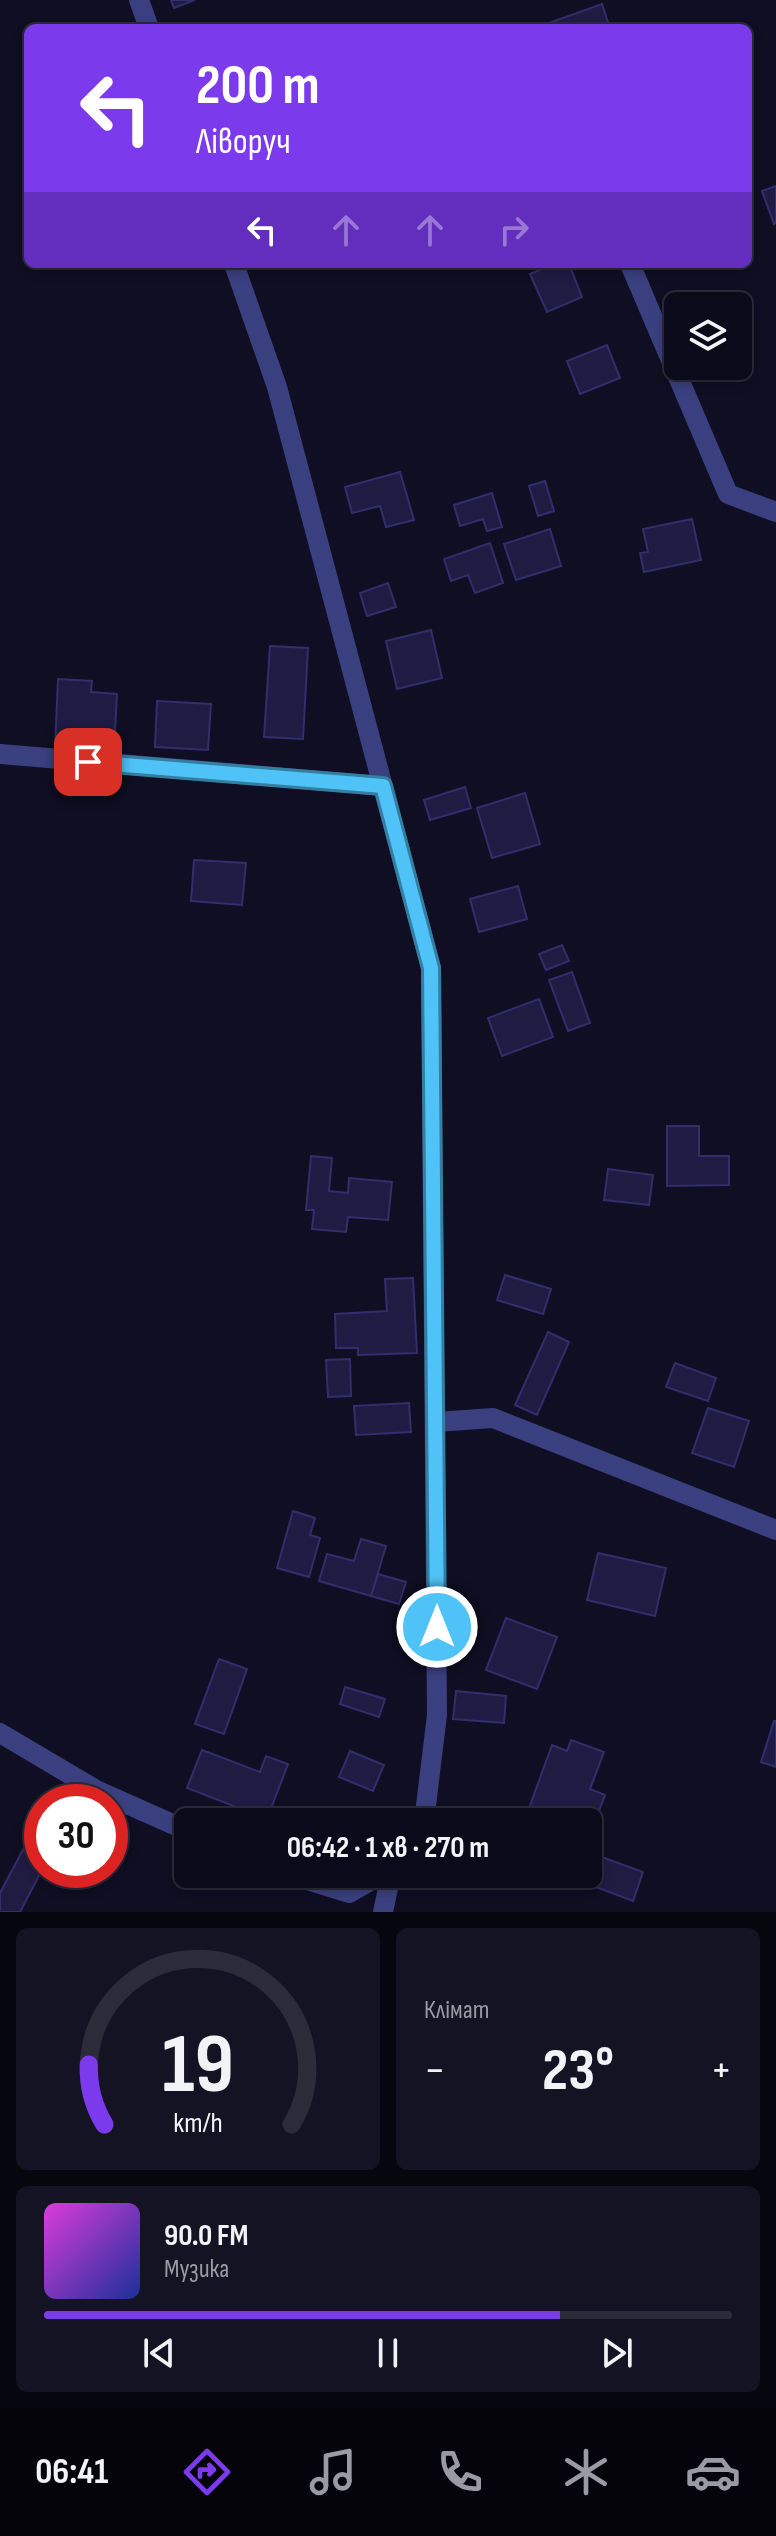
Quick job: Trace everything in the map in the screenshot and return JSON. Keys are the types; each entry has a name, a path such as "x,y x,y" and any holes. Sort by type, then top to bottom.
{"street":[{"path":"139,0 148,24"},
{"path":"235,268 277,387 431,968 437,1715 426,1808"},
{"path":"632,268 728,494 776,512"},
{"path":"0,754 383,786"},
{"path":"436,1422 493,1418 776,1530"},
{"path":"0,1733 98,1791 174,1825"},
{"path":"333,1888 349,1893 358,1888"},
{"path":"383,1912 388,1888"}],"building":[{"path":"171,0 195,0 174,8"},
{"path":"602,4 609,24 546,24"},
{"path":"776,186 776,223 774,224 762,191"},
{"path":"544,268 571,268 582,297 547,312 530,274"},
{"path":"607,345 620,378 580,394 567,361"},
{"path":"400,472 414,520 386,527 380,506 352,513 345,487"},
{"path":"545,481 554,511 538,516 529,486"},
{"path":"492,493 502,527 487,531 483,519 460,526 454,505"},
{"path":"692,519 701,560 644,572 640,553 648,552 643,529"},
{"path":"550,529 561,566 516,580 504,544"},
{"path":"490,543 503,583 475,593 468,575 451,581 444,559"},
{"path":"388,583 396,607 367,616 360,593"},
{"path":"431,630 442,678 397,689 386,641"},
{"path":"270,646 308,648 303,739 264,737"},
{"path":"58,679 92,681 91,692 117,694 114,751 55,748"},
{"path":"157,701 211,704 208,750 155,747"},
{"path":"465,787 471,808 430,820 424,800"},
{"path":"525,793 540,844 492,858 477,808"},
{"path":"194,860 246,863 242,905 191,901"},
{"path":"518,886 527,919 479,932 470,899"},
{"path":"562,945 569,961 546,970 539,954"},
{"path":"572,972 590,1023 568,1031 549,980"},
{"path":"539,999 553,1037 502,1056 488,1018"},
{"path":"667,1126 699,1126 699,1156 729,1156 729,1185 667,1186"},
{"path":"311,1156 332,1158 329,1191 348,1193 349,1178 392,1182 388,1220 348,1217 346,1232 312,1229 314,1210 306,1210"},
{"path":"608,1169 653,1175 649,1205 604,1200"},
{"path":"505,1275 551,1289 543,1314 497,1300"},
{"path":"413,1278 417,1353 358,1355 358,1348 336,1348 335,1314 387,1311 385,1279"},
{"path":"548,1332 569,1342 537,1415 515,1405"},
{"path":"350,1359 351,1396 328,1397 326,1360"},
{"path":"675,1363 716,1378 708,1401 666,1387"},
{"path":"409,1403 411,1432 356,1435 354,1406"},
{"path":"708,1408 749,1421 734,1467 692,1453"},
{"path":"293,1511 315,1518 310,1535 320,1538 309,1577 277,1568"},
{"path":"361,1539 386,1546 371,1596 319,1581 327,1554 354,1561"},
{"path":"598,1553 666,1568 655,1616 587,1600"},
{"path":"378,1574 406,1582 399,1604 371,1596"},
{"path":"506,1618 557,1637 537,1689 486,1670"},
{"path":"219,1659 247,1669 224,1734 195,1724"},
{"path":"345,1687 385,1699 379,1717 340,1704"},
{"path":"456,1691 506,1696 504,1723 453,1719"},
{"path":"776,1721 776,1767 761,1762"},
{"path":"571,1740 604,1752 590,1789 605,1795 600,1808 529,1808 552,1745 567,1751"},
{"path":"202,1750 260,1772 266,1756 288,1764 271,1808 239,1808 187,1788"},
{"path":"350,1751 384,1765 373,1791 339,1777"},
{"path":"24,1848 24,1888 33,1888 20,1912 0,1912 0,1893"},
{"path":"602,1857 643,1872 633,1901 598,1888 602,1888"}],"route":[{"path":"88,762 383,786 431,968 437,1627"}]}
